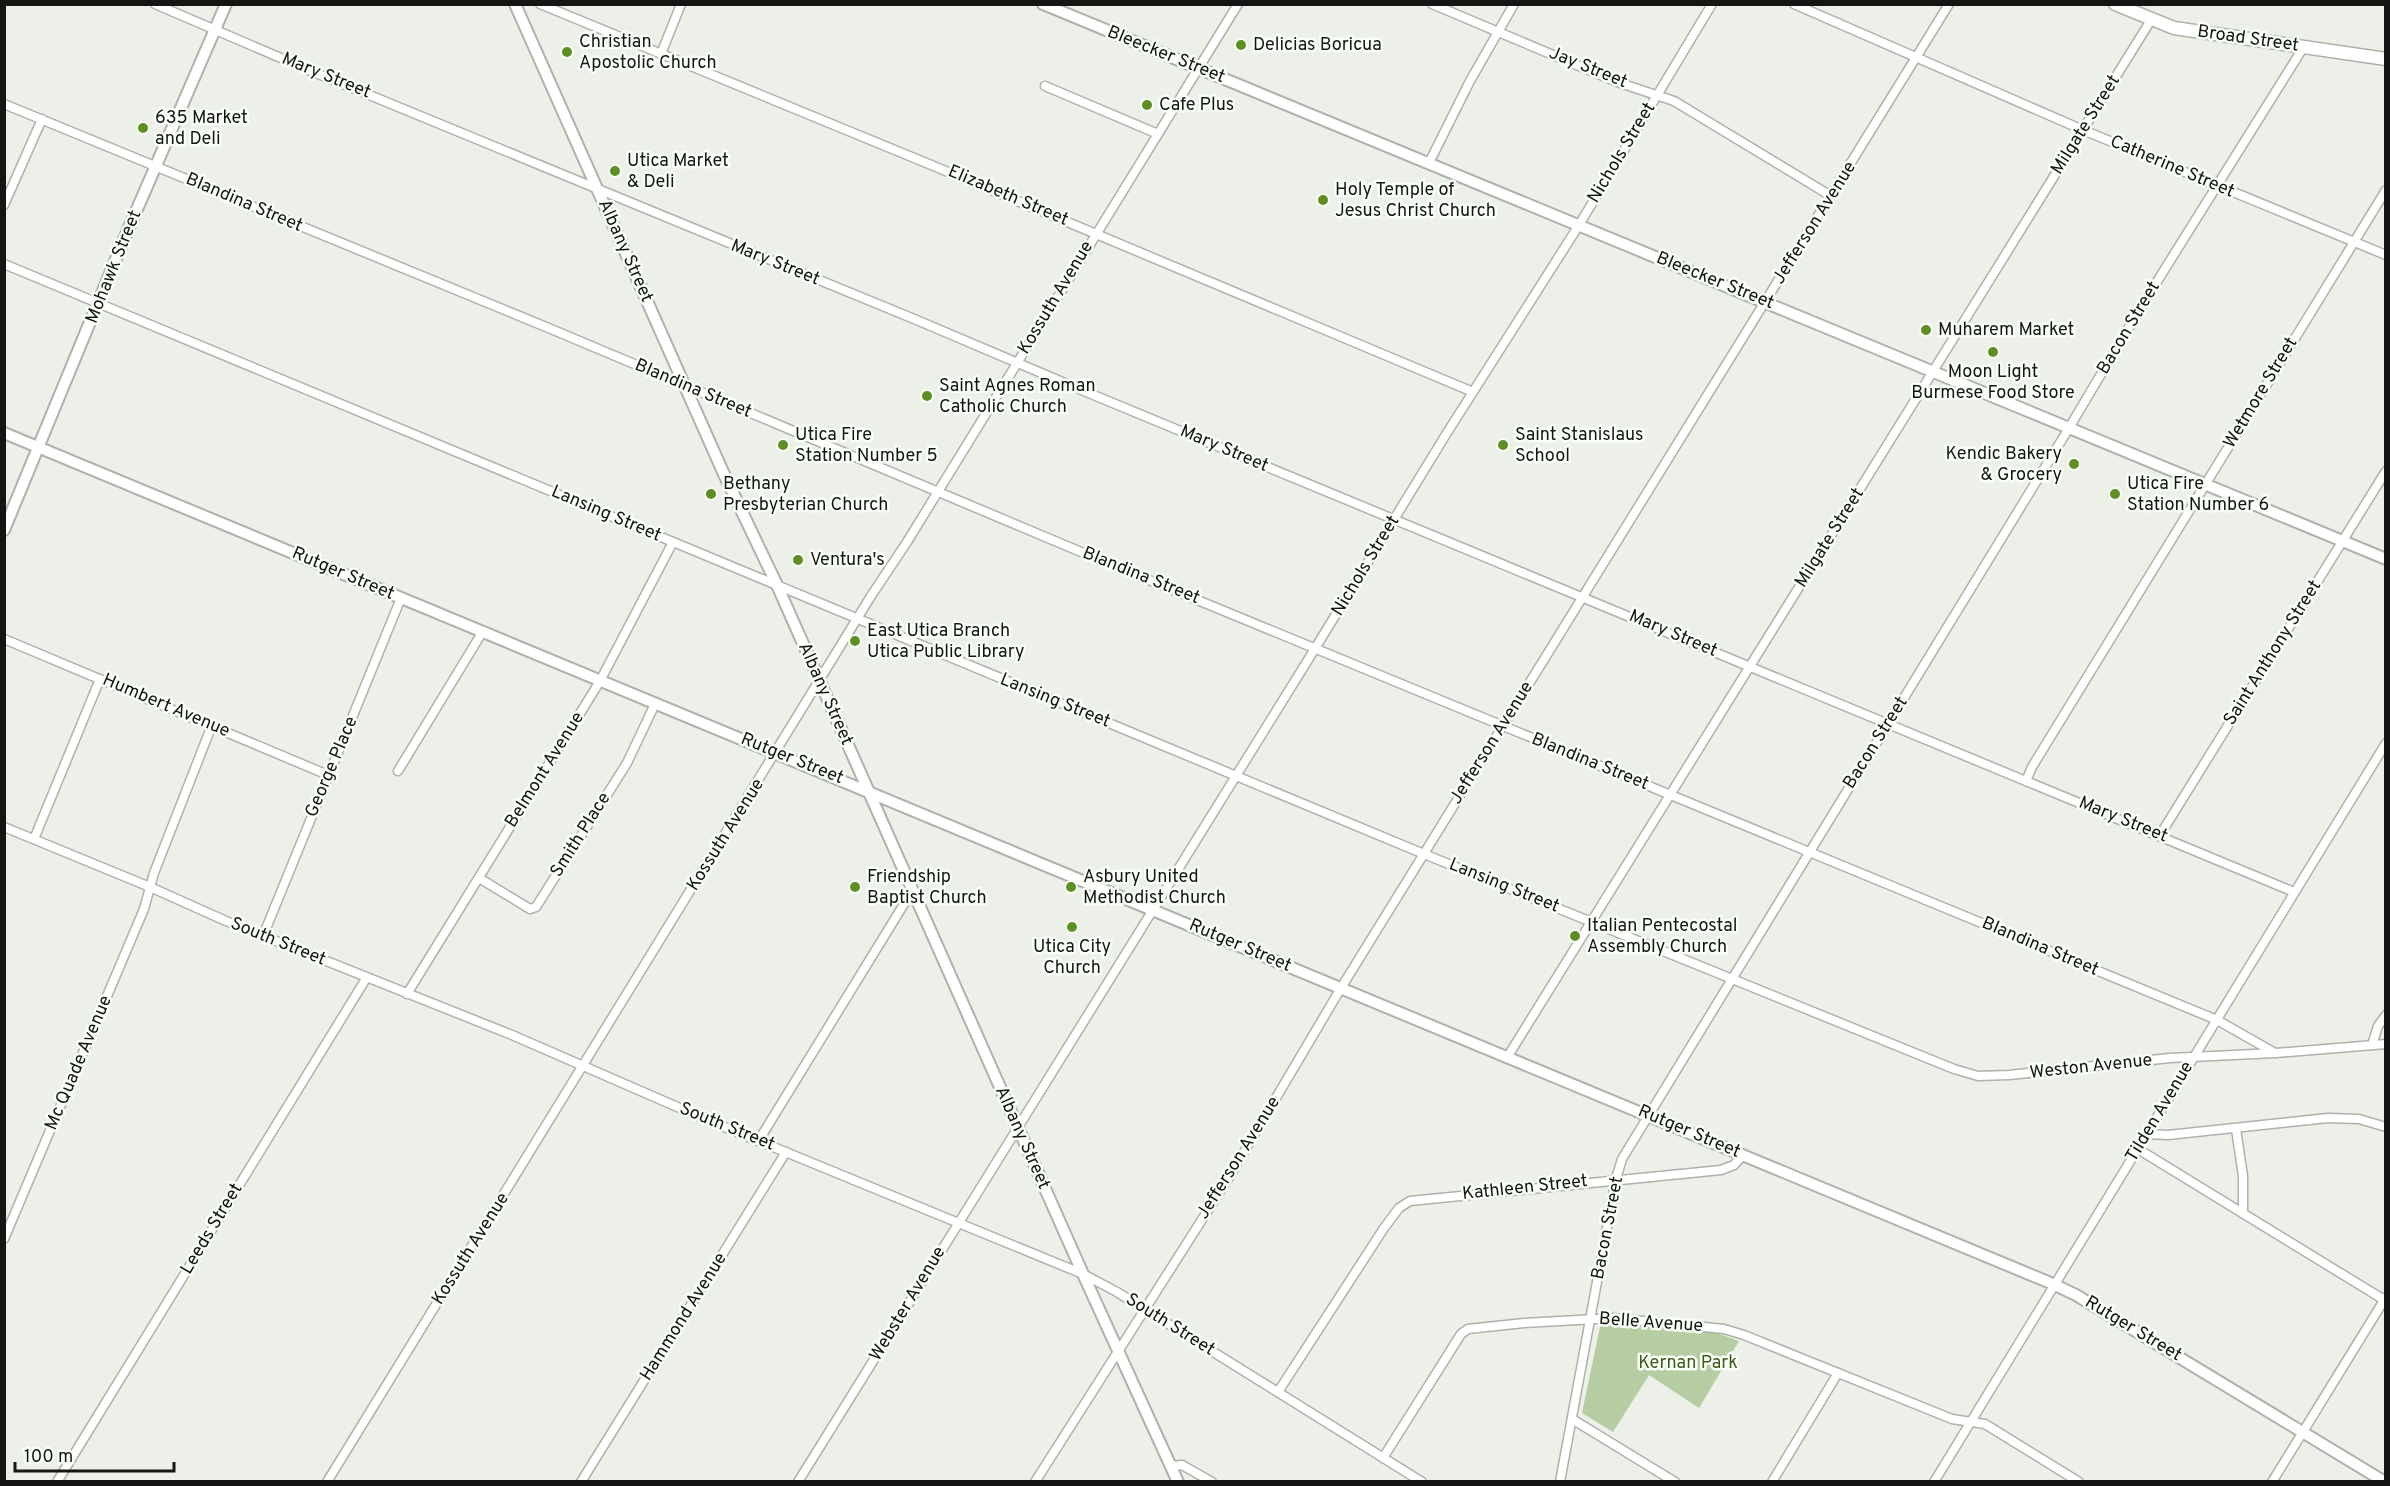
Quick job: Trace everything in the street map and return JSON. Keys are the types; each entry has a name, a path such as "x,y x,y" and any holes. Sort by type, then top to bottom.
{"main road":[{"name":"Broad Street","path":"2115,4 2174,28 2385,59"}],"street":[{"name":"Mary Street","path":"155,4 2294,892"},
{"name":"Mohawk Street","path":"4,530 226,4"},
{"name":"Albany Street","path":"515,4 1178,1482"},
{"name":"Elizabeth Street","path":"540,4 1473,392"},
{"path":"661,54 681,4"},
{"name":"Bleecker Street","path":"1043,4 2385,559"},
{"name":"Kossuth Avenue","path":"327,1482 1238,4"},
{"name":"Jay Street","path":"1432,4 1617,82 1674,101 1831,196"},
{"path":"1429,163 1465,90 1514,4"},
{"name":"Nichols Street","path":"1017,1126 1579,225 1712,4"},
{"name":"Catherine Street","path":"1794,4 2083,130 2385,255"},
{"name":"Jefferson Avenue","path":"1035,1482 1231,1174 1341,988 1949,4"},
{"name":"Milgate Street","path":"1508,1056 2151,20"},
{"name":"Bacon Street","path":"1560,1482 1616,1179 1622,1159 2070,428 2138,312 2303,48"},
{"path":"1045,86 1158,134"},
{"name":"Blandina Street","path":"4,104 687,386 1093,557 2217,1020 2276,1053"},
{"path":"4,205 42,119"},
{"name":"Wetmore Street","path":"2026,781 2032,767 2385,190"},
{"name":"Lansing Street","path":"4,264 1424,854 1908,1051"},
{"name":"Rutger Street","path":"4,433 2054,1284 2076,1295 2385,1482"},
{"name":"Saint Anthony Street","path":"2160,835 2385,471"},
{"name":"Belmont Avenue","path":"407,994 600,681 673,542"},
{"name":"George Place","path":"263,936 401,598"},
{"path":"398,771 483,631"},
{"name":"Humbert Avenue","path":"4,639 328,775"},
{"path":"34,839 100,679"},
{"name":"Smith Place","path":"479,878 530,909 536,907 627,763 655,704"},
{"name":"Mc Quade Avenue","path":"4,1239 144,909 150,886 212,725"},
{"name":"Tilden Avenue","path":"1934,1482 2385,743"},
{"name":"South Street","path":"4,827 150,886 263,936 512,1035 786,1152 1083,1274 1117,1292 1422,1482"},
{"path":"759,1140 912,891"},
{"name":"Leeds Street","path":"57,1482 367,977"},
{"path":"2372,1045 2378,1026 2385,1015"},
{"name":"Weston Avenue","path":"1908,1051 1978,1076 2194,1057 2385,1044"},
{"path":"2147,1134 2168,1135 2328,1118 2359,1119 2385,1127"},
{"name":"Webster Avenue","path":"798,1482 921,1286 1017,1126"},
{"path":"2236,1128 2243,1176 2243,1213"},
{"path":"2138,1149 2385,1299 2272,1482"},
{"name":"Hammond Avenue","path":"581,1482 786,1152"},
{"name":"Kathleen Street","path":"1278,1392 1384,1228 1399,1208 1410,1201 1721,1170 1734,1165 1743,1155"},
{"name":"Belle Avenue","path":"1383,1458 1461,1334 1468,1329 1613,1318 1724,1329 1952,1419 1985,1424 2079,1482"},
{"path":"1772,1482 1838,1373"},
{"path":"1572,1419 1676,1482"},
{"path":"1170,1466 1182,1466 1212,1482"}],"green space":[{"name":"Kernan Park","path":"1601,1322 1717,1333 1739,1341 1699,1408 1649,1375 1613,1432 1582,1413"}],"place":[{"name":"Delicias Boricua","path":"1241,45"},
{"name":"Christian Apostolic Church","path":"567,52"},
{"name":"Cafe Plus","path":"1147,105"},
{"name":"635 Market and Deli","path":"143,128"},
{"name":"Utica Market & Deli","path":"615,171"},
{"name":"Holy Temple of Jesus Christ Church","path":"1323,200"},
{"name":"Muharem Market","path":"1926,330"},
{"name":"Moon Light Burmese Food Store","path":"1993,352"},
{"name":"Saint Agnes Roman Catholic Church","path":"927,396"},
{"name":"Utica Fire Station Number 5","path":"783,445"},
{"name":"Saint Stanislaus School","path":"1503,445"},
{"name":"Kendic Bakery & Grocery","path":"2074,464"},
{"name":"Bethany Presbyterian Church","path":"711,494"},
{"name":"Utica Fire Station Number 6","path":"2115,494"},
{"name":"Ventura's","path":"798,560"},
{"name":"East Utica Branch Utica Public Library","path":"855,641"},
{"name":"Friendship Baptist Church","path":"855,887"},
{"name":"Asbury United Methodist Church","path":"1071,887"},
{"name":"Utica City Church","path":"1072,927"},
{"name":"Italian Pentecostal Assembly Church","path":"1575,936"}]}
